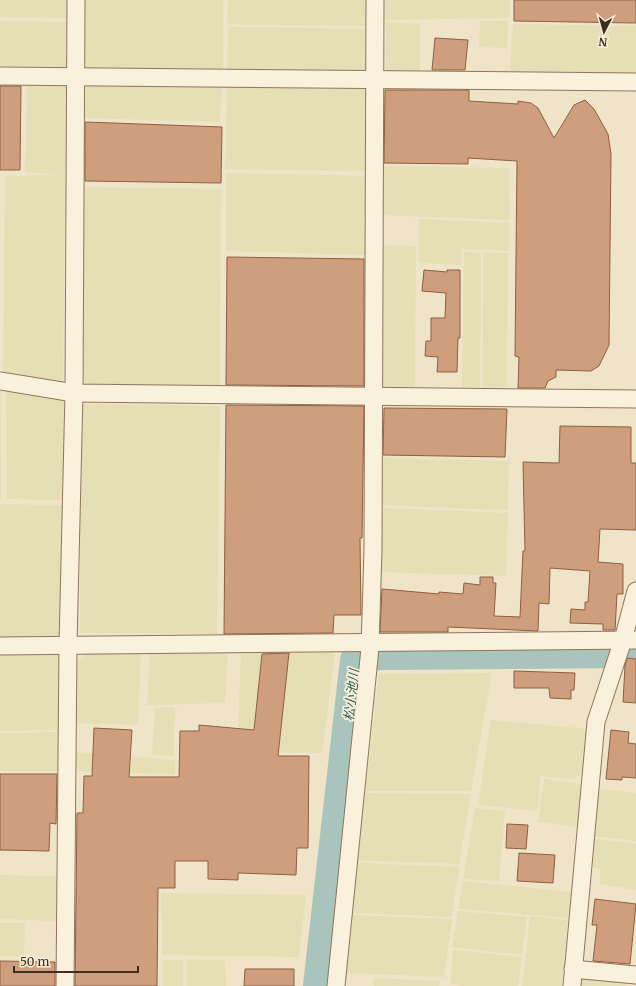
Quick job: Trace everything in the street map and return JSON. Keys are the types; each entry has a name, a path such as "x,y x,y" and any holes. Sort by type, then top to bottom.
{"street":[{"path":"65,986 68,645 74,393 76,0"},
{"path":"336,986 369,668 370,645 373,549 372,397 376,167 375,0"},
{"path":"0,76 636,82"},
{"path":"0,381 74,393 636,399"},
{"path":"572,986 572,969 596,722 614,665 627,640 636,591"},
{"path":"0,646 370,645 627,640"},
{"path":"572,969 629,975 636,974"}],"shaded area":[{"path":"0,0 67,0 67,18 0,17"},
{"path":"83,0 223,0 223,70 86,70 81,64"},
{"path":"228,0 369,0 369,26 227,24"},
{"path":"385,0 510,0 510,18 385,20"},
{"path":"0,21 67,22 66,68 0,66"},
{"path":"480,21 508,21 507,48 479,47"},
{"path":"386,22 420,24 420,74 386,72"},
{"path":"513,24 636,26 636,76 515,75 510,70"},
{"path":"228,27 368,29 367,72 227,70"},
{"path":"81,84 222,86 220,122 81,118"},
{"path":"27,85 66,86 63,384 3,373 5,176 60,175 25,172"},
{"path":"227,85 366,87 367,171 225,169"},
{"path":"383,166 509,168 510,220 382,215"},
{"path":"226,173 367,176 366,255 226,251"},
{"path":"83,187 221,189 220,386 83,384"},
{"path":"419,219 509,223 509,251 461,249 461,265 419,263"},
{"path":"382,245 416,246 415,387 381,387"},
{"path":"464,252 481,253 480,387 462,387"},
{"path":"483,252 508,253 507,387 483,387"},
{"path":"0,391 1,392 1,499 0,499"},
{"path":"6,391 64,400 64,500 7,499"},
{"path":"80,404 220,406 217,634 80,633"},
{"path":"379,458 509,461 508,510 379,505"},
{"path":"0,504 63,505 61,639 0,639"},
{"path":"379,508 508,513 506,576 378,572"},
{"path":"329,650 335,655 322,753 237,752 241,651"},
{"path":"150,652 228,652 225,703 147,705"},
{"path":"141,653 138,725 75,723 76,663 85,654"},
{"path":"0,654 57,655 61,660 59,730 0,731"},
{"path":"492,673 471,791 365,791 379,674"},
{"path":"175,707 174,756 152,755 155,708"},
{"path":"491,720 588,729 583,772 574,779 541,776 537,811 478,805"},
{"path":"59,732 58,771 0,771 0,733"},
{"path":"75,752 175,760 175,774 75,771"},
{"path":"544,779 582,784 577,827 538,822"},
{"path":"597,789 636,793 636,841 592,836"},
{"path":"365,793 471,794 459,864 357,860"},
{"path":"475,808 505,811 499,881 463,879"},
{"path":"591,838 636,844 636,890 600,884 600,869 588,866"},
{"path":"358,863 459,867 452,917 351,913"},
{"path":"0,875 58,876 56,921 0,919"},
{"path":"463,881 571,892 568,918 458,909"},
{"path":"161,893 306,895 299,957 162,955"},
{"path":"458,911 527,917 522,955 452,947"},
{"path":"352,915 452,919 444,977 345,973"},
{"path":"530,916 568,920 562,986 522,986"},
{"path":"0,923 25,923 24,957 0,956"},
{"path":"453,950 522,957 518,986 465,986 450,984"},
{"path":"163,960 183,960 183,986 163,986"},
{"path":"187,960 225,960 226,986 187,986"},
{"path":"581,977 626,982 626,986 581,986"},
{"path":"374,978 440,981 439,986 374,986"}],"building":[{"path":"514,0 636,0 636,23 514,21"},
{"path":"435,38 468,40 465,70 432,70"},
{"path":"0,86 21,86 20,170 0,170"},
{"path":"385,90 469,90 469,101 518,104 518,101 531,103 538,108 554,138 574,105 585,100 594,109 608,134 611,154 609,345 599,366 591,371 556,370 556,377 548,381 545,388 518,388 519,357 515,356 517,161 468,158 468,164 384,163"},
{"path":"85,122 222,127 221,183 85,181"},
{"path":"227,257 364,259 364,386 226,385"},
{"path":"424,270 447,272 447,270 460,270 460,338 458,338 457,372 437,372 438,357 425,356 426,341 431,341 431,318 445,318 446,293 422,291"},
{"path":"226,405 364,406 362,538 360,538 361,615 334,615 333,633 224,634"},
{"path":"384,408 507,409 505,457 383,455"},
{"path":"560,426 631,427 631,463 636,463 636,530 600,529 598,562 623,564 623,594 617,594 615,630 603,630 603,624 570,623 571,609 585,610 585,602 588,602 590,571 550,568 549,604 539,603 538,631 448,627 448,632 380,632 382,589 439,594 439,592 463,594 464,583 480,585 480,577 493,577 493,583 496,583 494,616 520,617 523,551 525,551 523,462 559,463"},
{"path":"289,653 278,756 309,756 308,848 297,848 296,875 238,873 238,880 208,879 208,861 175,861 175,888 158,888 157,986 75,986 77,813 83,813 84,776 92,776 94,728 132,730 129,777 179,777 180,731 199,731 199,725 254,730 262,654"},
{"path":"627,658 636,659 636,703 623,702 625,666"},
{"path":"514,671 575,673 574,690 571,690 571,699 550,698 549,688 514,688"},
{"path":"611,730 629,732 628,743 636,744 636,778 622,777 622,780 606,779"},
{"path":"0,774 57,774 56,824 50,823 49,851 0,850"},
{"path":"507,824 528,825 526,849 506,848"},
{"path":"519,853 555,855 553,883 517,881"},
{"path":"595,899 636,904 630,964 593,961 597,925 592,925"},
{"path":"0,961 55,962 55,986 0,986"},
{"path":"245,969 294,969 294,986 244,986"}],"waterway":[{"name":"松小池川","path":"318,986 355,660 361,656 385,655 636,653"}]}
